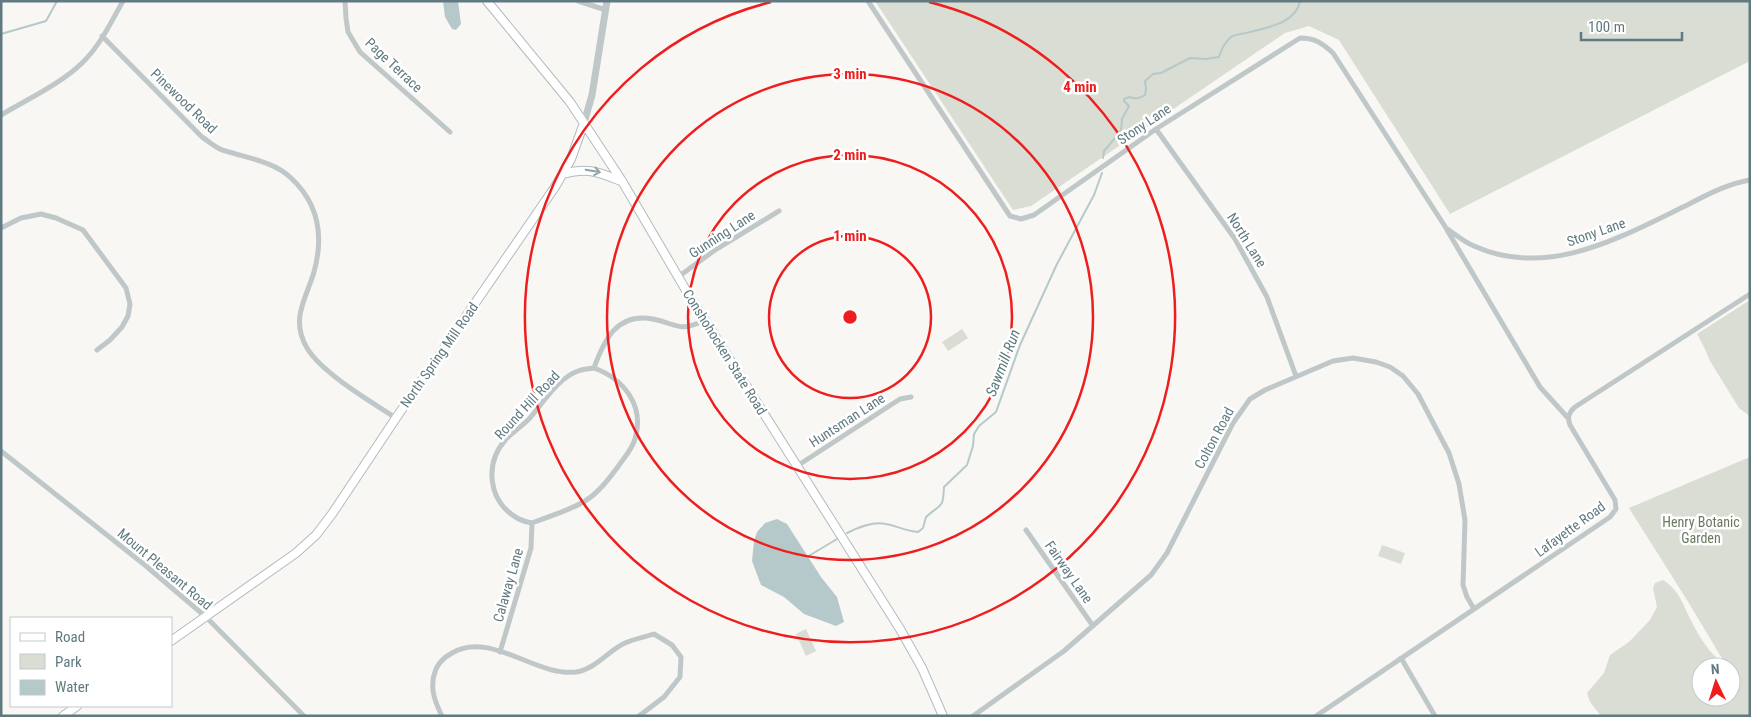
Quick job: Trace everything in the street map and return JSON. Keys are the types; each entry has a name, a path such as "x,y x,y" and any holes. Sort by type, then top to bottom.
{"main road":[{"name":"Conshohocken State Road","path":"487,1 570,102 622,181 678,278 914,652 929,682 942,716"},
{"name":"North Spring Mill Road","path":"172,640 296,553 316,535 563,174 574,152 584,122"},
{"path":"563,174 591,170 622,181"},
{"path":"63,716 76,707"}],"street":[{"path":"1,115 72,72 83,62 102,36 123,1"},
{"name":"Page Terrace","path":"345,1 348,32 360,52 450,132"},
{"path":"578,1 606,10"},
{"name":"North Spring Mill Road","path":"584,122 592,96 607,1"},
{"name":"Stony Lane","path":"868,1 1010,216 1020,218 1034,215 1156,128 1300,38 1311,38 1323,44 1333,53 1446,228 1540,387 1568,418"},
{"name":"Pinewood Road","path":"102,36 202,137 219,149 278,168 292,179 314,210 319,230 314,272 300,309 300,328 306,346 315,360 330,372 396,418"},
{"name":"North Lane","path":"1156,128 1235,239 1267,297 1296,376"},
{"name":"Stony Lane","path":"1446,228 1474,246 1505,255 1529,258 1568,254 1614,240 1726,186 1750,180"},
{"name":"Gunning Lane","path":"678,278 715,250 779,211"},
{"path":"1,228 21,218 41,214 56,218 83,230 126,288 130,304 128,316 122,327 97,350"},
{"path":"1568,418 1570,411 1575,407 1750,294"},
{"path":"532,523 585,501 606,483 630,450 635,439 637,416 628,392 620,382 608,373 594,368 605,341 613,330 623,323 634,320 646,319 685,327 693,326 705,320"},
{"name":"Colton Road","path":"974,716 1048,664 1141,585 1160,564 1167,554 1233,423 1244,406 1257,394 1333,361 1364,359 1390,367 1412,386 1418,394 1449,453 1459,484 1465,520 1463,585 1474,609"},
{"name":"Round Hill Road","path":"532,523 518,518 504,507 493,492 491,480 494,459 506,440 523,425 564,379 579,371 594,368"},
{"name":"Huntsman Lane","path":"797,466 900,399 911,396"},
{"name":"Lafayette Road","path":"1316,716 1610,517 1616,509 1614,496 1570,425 1568,418"},
{"name":"Mount Pleasant Road","path":"1,450 146,566 206,617 304,716"},
{"name":"Calaway Lane","path":"500,652 532,548 532,523"},
{"name":"Fairway Lane","path":"1026,530 1093,626"},
{"path":"442,716 433,695 433,677 438,663 450,654 470,646 487,648 558,671 577,672 603,661 624,644 654,634 672,645 681,657 680,677 664,698 639,716"},
{"path":"1401,658 1436,716"}],"green space":[{"path":"875,1 1750,1 1750,61 1450,214 1339,40 1309,26 1285,33 1031,206 1013,210"},
{"path":"1750,300 1750,418 1739,408 1710,361 1697,334"},
{"path":"962,329 968,338 948,351 942,342"},
{"name":"Henry Botanic Garden","path":"1750,457 1750,716 1601,716 1590,702 1587,693 1604,673 1610,655 1629,642 1650,620 1657,607 1653,588 1655,583 1663,580 1674,589 1702,640 1715,657 1691,657 1691,707 1741,707 1741,657 1721,657 1629,508"},
{"path":"1382,545 1405,553 1401,564 1378,556"},
{"path":"806,629 816,651 806,656 796,634"}],"water":[{"path":"443,1 458,1 461,24 456,30 452,29 445,17"},
{"path":"777,519 787,524 821,577 837,597 844,622 836,626 804,614 784,597 761,585 752,561 754,541 757,532 765,523"}],"waterway":[{"path":"1,34 46,21 57,1"},
{"name":"Sawmill Run","path":"1103,158 1104,151 1121,131 1122,119 1129,106 1124,99 1129,97 1139,98 1145,95 1145,81 1153,74 1161,73 1190,58 1206,59 1219,57 1231,37 1279,24 1293,15 1300,1"},
{"name":"Sawmill Run","path":"847,533 876,523 918,532 923,528 926,517 942,503 944,487 967,465 973,446 974,434 979,426 996,412 1020,345 1057,264 1094,195 1102,173"},
{"name":"Sawmill Run","path":"807,557 837,539"}]}
